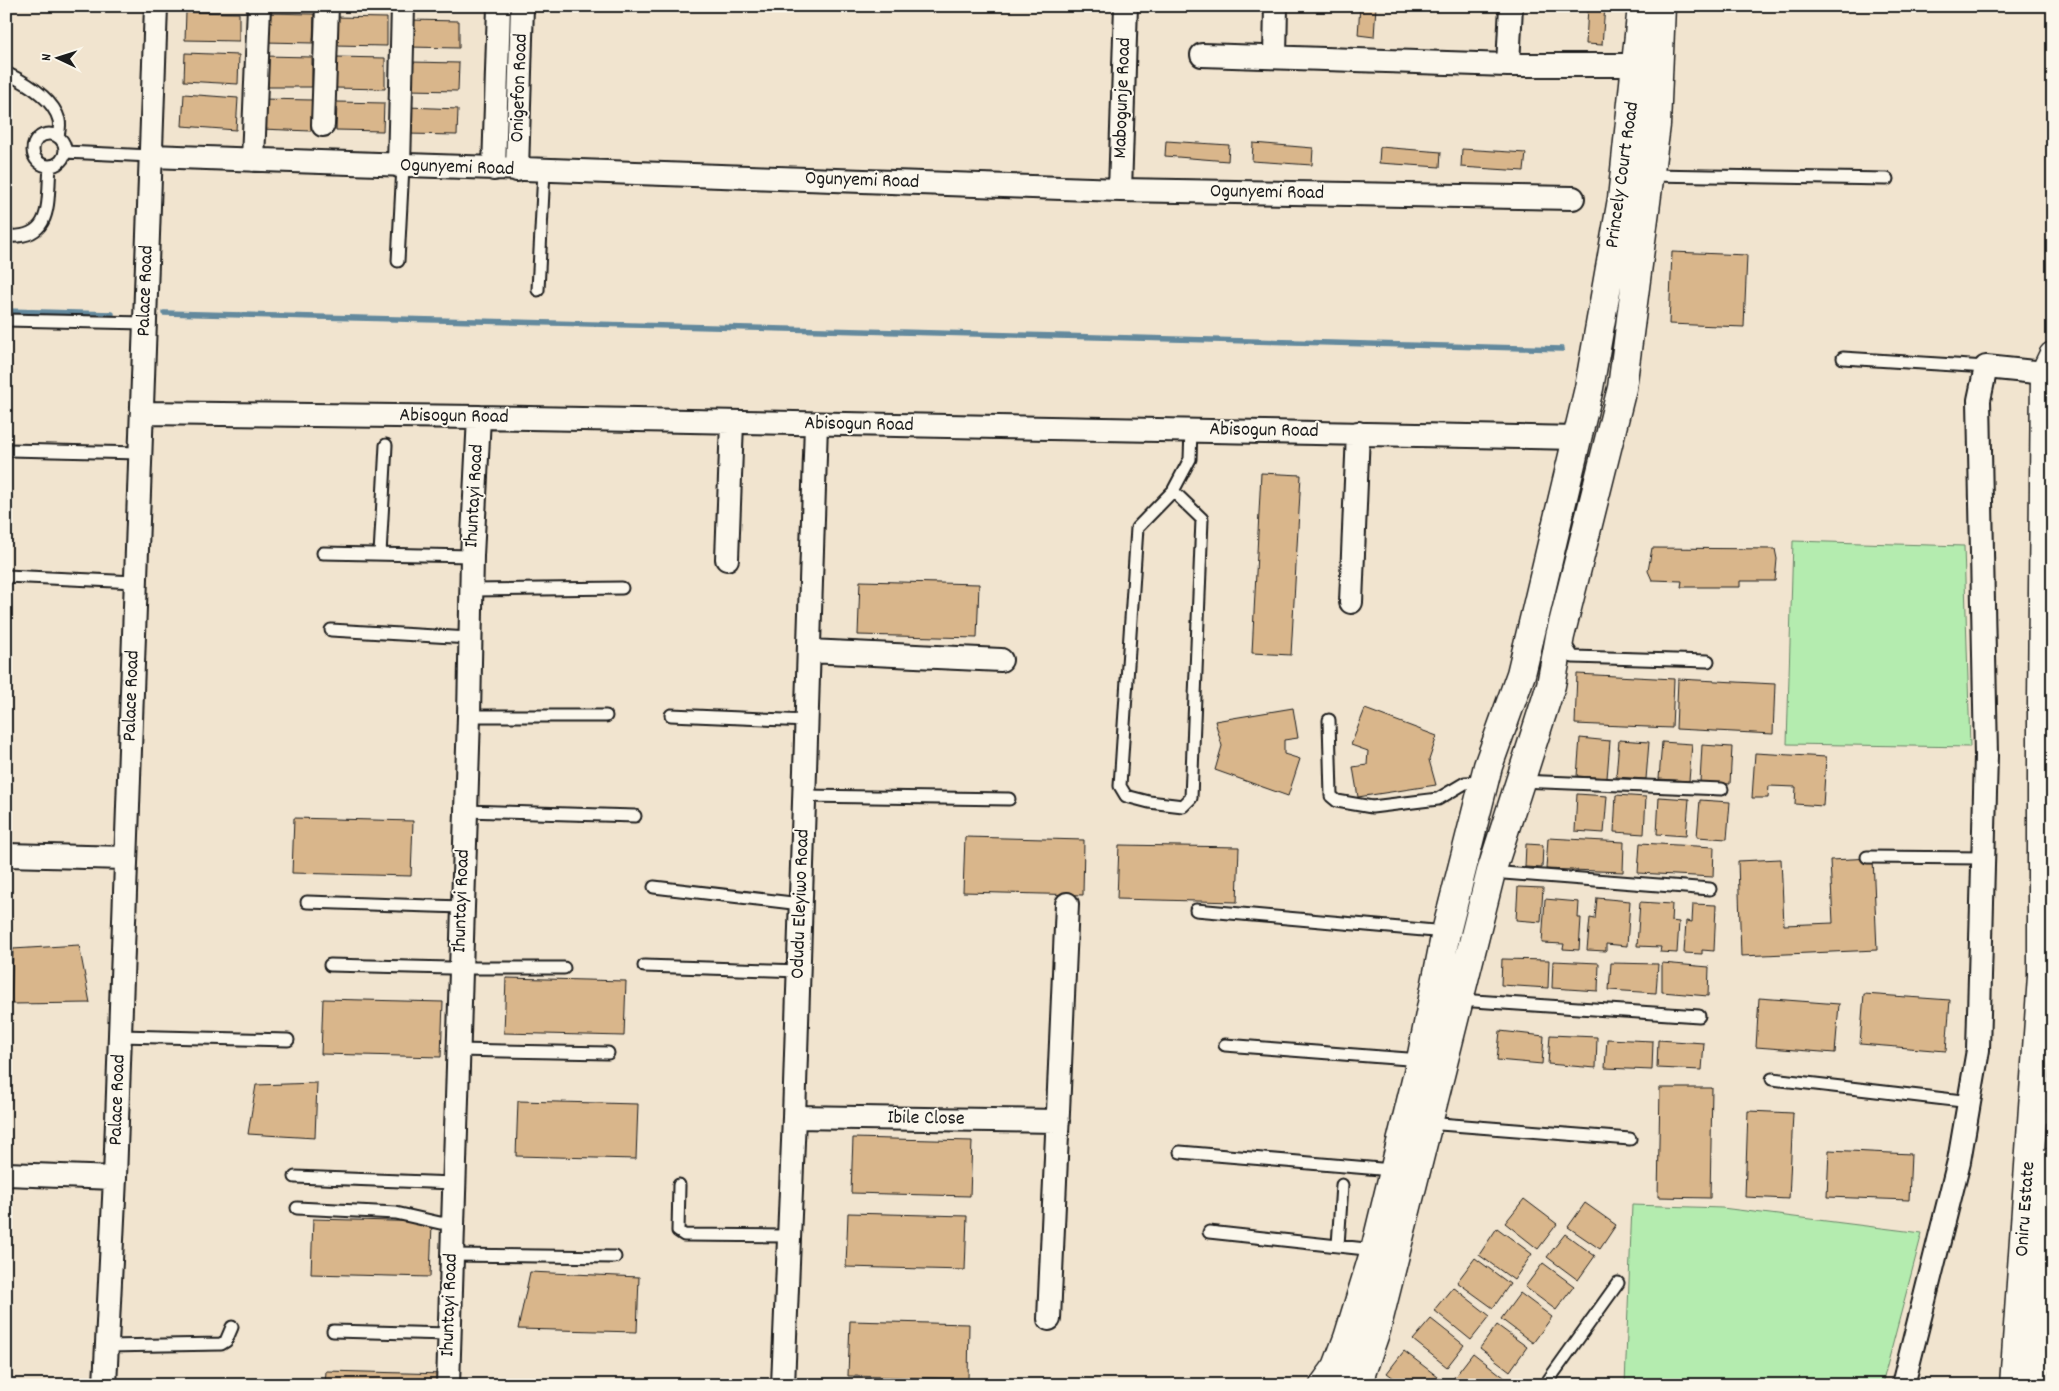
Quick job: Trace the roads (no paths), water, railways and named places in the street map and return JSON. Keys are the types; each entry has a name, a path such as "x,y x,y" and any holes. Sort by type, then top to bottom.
{"street":[{"name":"Palace Road","path":"105,1385 115,1178 156,6"},
{"path":"253,160 259,6"},
{"path":"323,125 327,6"},
{"path":"401,166 403,6"},
{"name":"Onigefon Road","path":"494,169 499,6"},
{"name":"Onigefon Road","path":"517,170 522,6"},
{"name":"Mabogunje Road","path":"1120,190 1126,6"},
{"path":"1275,56 1276,6"},
{"path":"1508,66 1511,6"},
{"name":"Princely Court Road","path":"1324,1385 1337,1367 1348,1338 1374,1250 1392,1170 1421,1060 1446,932 1484,782 1521,674 1589,388 1622,199 1638,65 1642,6"},
{"path":"1357,1385 1376,1330 1426,1122 1491,872 1551,685 1560,636 1622,388 1656,125 1661,6"},
{"path":"1202,56 1275,56 1508,66 1638,65"},
{"name":"Ogunyemi Road","path":"151,156 1120,190 1573,198"},
{"path":"1903,1385 1959,1161 1971,1102 1980,1022 1986,756 1978,413 1986,367 2050,368"},
{"name":"Oniru Estate","path":"2014,1385 2042,1116 2047,976 2042,702 2050,368"},
{"name":"Abisogun Road","path":"142,413 479,417 1577,438"},
{"name":"Ihuntayi Road","path":"448,1385 469,716 472,556 479,417"},
{"path":"727,559 732,422"},
{"name":"Odudu Eleyiwo Road","path":"783,1385 794,1118 816,424"},
{"path":"1351,602 1358,433"},
{"path":"809,651 1001,660"},
{"path":"1521,674 1551,685"},
{"path":"6,855 126,858"},
{"path":"1049,1319 1067,904"},
{"name":"Ibile Close","path":"794,1118 1058,1121"},
{"name":"Oniru Estate","path":"2035,1385 2053,1162"},
{"path":"6,1174 115,1178"}],"lane":[{"path":"6,73 32,86 54,110 59,121 58,136"},
{"path":"42,135 58,136 64,143 65,152 60,162 44,166 33,154 34,143 42,135"},
{"path":"65,152 151,156"},
{"path":"6,236 21,237 36,232 45,219 50,166"},
{"path":"398,262 401,166"},
{"path":"538,290 544,171"},
{"path":"1649,175 1887,179"},
{"path":"6,320 145,322"},
{"path":"1843,358 1986,367"},
{"path":"1173,490 1202,519 1191,798 1183,806 1148,802 1126,796 1120,786 1137,528 1173,490 1190,460 1191,430"},
{"path":"380,554 386,445"},
{"path":"9,450 140,453"},
{"path":"323,553 472,556"},
{"path":"6,576 136,582"},
{"path":"472,590 622,588"},
{"path":"331,630 470,638"},
{"path":"1560,636 1572,657 1708,661"},
{"path":"469,716 606,716"},
{"path":"672,716 807,721"},
{"path":"1329,720 1331,796 1337,801 1372,807 1438,799 1465,783 1484,782"},
{"path":"1519,781 1722,789"},
{"path":"804,796 1009,798"},
{"path":"465,811 635,816"},
{"path":"1867,857 1985,858"},
{"path":"1491,872 1710,889"},
{"path":"654,887 801,904"},
{"path":"308,902 462,907"},
{"path":"1196,910 1446,932"},
{"path":"330,965 564,968"},
{"path":"644,966 799,971"},
{"path":"1458,1000 1699,1016"},
{"path":"120,1036 288,1040"},
{"path":"1226,1044 1421,1060"},
{"path":"458,1050 608,1053"},
{"path":"1772,1079 1971,1102"},
{"path":"1426,1122 1630,1139"},
{"path":"1180,1152 1392,1170"},
{"path":"295,1177 454,1183"},
{"path":"679,1185 678,1231 684,1235 789,1236"},
{"path":"1338,1245 1342,1185"},
{"path":"297,1208 396,1213 440,1223 453,1223"},
{"path":"1209,1232 1374,1250"},
{"path":"451,1255 615,1257"},
{"path":"1544,1385 1618,1283"},
{"path":"107,1346 221,1344 226,1340 232,1327"},
{"path":"333,1331 449,1334"}],"waterway":[{"path":"6,311 112,314"},
{"path":"164,313 1562,349"}]}
